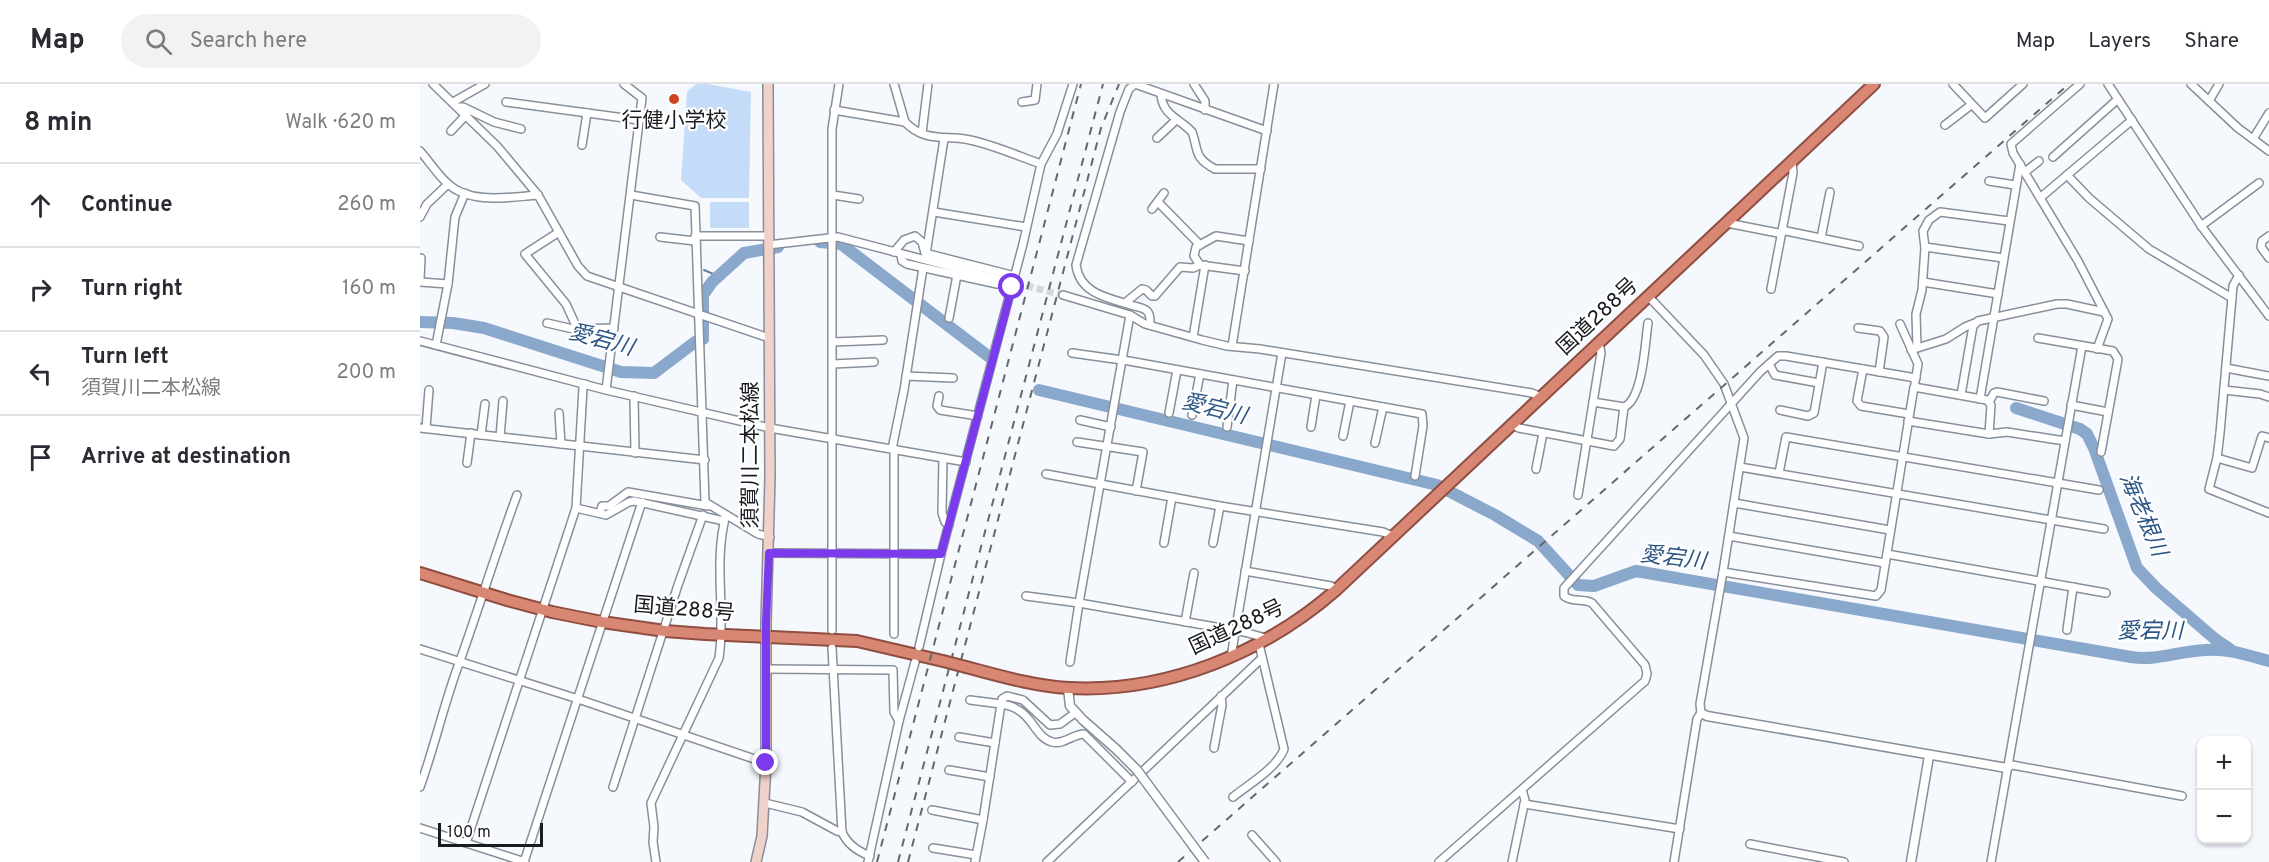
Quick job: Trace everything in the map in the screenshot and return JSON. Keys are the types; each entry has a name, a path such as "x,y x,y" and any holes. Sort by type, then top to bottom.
{"highway":[{"name":"国道288号","path":"420,573 484,594 602,622 665,631 857,641 1027,683 1068,688 1126,686 1184,674 1231,657 1264,641 1304,617 1336,590 1874,84"}],"main road":[{"name":"須賀川二本松線","path":"756,862 762,836 765,803 770,537 768,84"}],"street":[{"path":"433,84 497,146 538,195 578,266 587,276 769,338"},
{"path":"455,105 485,84"},
{"path":"606,390 642,98 624,84"},
{"path":"832,630 832,129 839,84"},
{"path":"894,84 904,122"},
{"path":"922,133 928,84"},
{"path":"1022,102 1035,100 1037,84"},
{"path":"919,647 1009,284 1015,276 1041,164 1057,134 1073,84"},
{"path":"1150,325 1147,311 1095,293 1083,285 1078,277 1076,265 1128,89 1135,84 1267,131"},
{"path":"1194,84 1205,100 1205,110"},
{"path":"1232,346 1274,84"},
{"path":"1953,84 1983,118 1987,117 2019,85"},
{"path":"2080,84 2013,142 2013,153 2078,261 2108,319 2097,349"},
{"path":"2108,84 2201,226 2269,316"},
{"path":"2191,84 2238,128 2269,151"},
{"path":"2209,101 2219,84"},
{"path":"1161,94 1163,105 1176,120 1192,132 1197,154 1210,166 1261,169"},
{"path":"2052,157 2118,99"},
{"path":"506,102 639,120"},
{"path":"455,105 494,122 521,129"},
{"path":"1945,125 1971,105"},
{"path":"834,110 904,122 922,133 944,139 968,139 1041,164"},
{"path":"582,145 587,113"},
{"path":"2253,139 2269,113"},
{"path":"451,131 466,115"},
{"path":"1157,138 1176,120"},
{"path":"2040,198 2132,120"},
{"path":"894,634 893,449 924,259 934,212 944,139"},
{"path":"420,151 448,184 465,193 501,198 538,195"},
{"path":"1771,289 1793,173 1792,161"},
{"path":"2025,172 2038,161"},
{"path":"1980,399 2020,164"},
{"path":"2067,175 2089,198 2149,249 2232,298"},
{"path":"1989,181 2015,185"},
{"path":"2201,226 2259,183"},
{"path":"420,217 427,204 448,184"},
{"path":"1821,238 1830,192"},
{"path":"436,345 448,284 455,217 465,193"},
{"path":"1152,209 1164,193"},
{"path":"631,195 694,205 705,502 725,518 758,534 770,537"},
{"path":"833,195 859,199"},
{"path":"1158,202 1200,245"},
{"path":"934,212 1026,227"},
{"path":"1914,348 1916,314 1922,296 1925,225 1940,212 2009,221"},
{"path":"1727,223 1859,246"},
{"path":"559,232 525,254 566,304 577,328"},
{"path":"897,253 904,240 915,236 921,241 924,259"},
{"path":"1193,337 1202,265 1194,255 1196,247 1220,236 1249,241"},
{"path":"2269,236 2262,242 2261,247 2269,258"},
{"path":"660,237 768,240 833,237 924,259 1015,276"},
{"path":"1925,247 2003,258"},
{"path":"421,258 420,280 448,284"},
{"path":"924,259 957,275 1009,284"},
{"path":"924,259 1009,284"},
{"path":"1125,303 1142,290 1155,296 1180,267 1193,268 1202,265 1245,271"},
{"path":"949,318 957,275"},
{"path":"2239,275 2233,286 2217,458 2209,489 2269,513"},
{"path":"1923,282 1998,294"},
{"path":"1063,295 1130,315 1150,325 1232,346 1467,382 1532,393 1541,397"},
{"path":"1648,296 1704,355 1724,384 1744,438 1700,704 1701,712 1697,719 1674,862"},
{"path":"1914,348 1946,339 1965,327 1994,317 2062,304 2104,312"},
{"path":"1070,662 1130,315"},
{"path":"547,323 577,328 614,328"},
{"path":"1511,424 1519,429 1611,446 1616,445 1620,439 1624,407 1632,401 1639,384 1648,323"},
{"path":"1961,395 1975,323"},
{"path":"1723,572 1876,596 1881,590 1908,418 1919,368 1914,348 1900,324"},
{"path":"1858,328 1881,331 1884,337 1879,372"},
{"path":"2038,338 2113,351 2118,359 2101,452"},
{"path":"833,342 883,340"},
{"path":"420,341 606,390 770,428 966,462"},
{"path":"1578,495 1601,353 1599,343"},
{"path":"1990,862 2082,346"},
{"path":"1072,353 1200,374 1423,416 1415,476"},
{"path":"1231,657 1282,353"},
{"path":"1439,862 1641,685 1647,677 1645,665 1592,603 1569,600 1563,594 1565,586 1769,364 1781,356 1916,378"},
{"path":"833,364 874,362"},
{"path":"1780,410 1809,416 1814,413 1823,362"},
{"path":"1769,364 1775,375 1820,383"},
{"path":"2226,368 2269,376"},
{"path":"1863,369 1857,401 1861,406 1989,434 2007,432 2065,441"},
{"path":"1169,413 1177,370"},
{"path":"1192,415 1200,374"},
{"path":"906,376 953,378"},
{"path":"1227,427 1233,380"},
{"path":"466,843 576,508 585,384"},
{"path":"1914,387 1987,400 1991,405 1989,434"},
{"path":"429,390 423,428 705,460"},
{"path":"2224,390 2260,393 2269,398"},
{"path":"1989,402 1997,392 2044,400"},
{"path":"1311,427 1317,395"},
{"path":"634,396 635,453"},
{"path":"939,396 937,406 940,410 978,416"},
{"path":"500,437 503,401"},
{"path":"1343,436 1350,401"},
{"path":"1593,402 1624,407"},
{"path":"481,435 485,404"},
{"path":"2071,405 2108,412"},
{"path":"1376,443 1383,407"},
{"path":"560,413 561,444"},
{"path":"1080,420 1111,426"},
{"path":"467,463 471,433"},
{"path":"1536,469 1543,433"},
{"path":"2217,458 2252,468 2262,436 2269,438"},
{"path":"1779,473 1786,437 2098,490"},
{"path":"1077,442 1143,452 1136,491"},
{"path":"943,458 942,513 945,522 949,525"},
{"path":"1740,467 2104,529"},
{"path":"1046,474 1220,506 1383,532 1393,536"},
{"path":"600,513 602,506 609,506 628,492 708,506"},
{"path":"420,787 517,495"},
{"path":"1164,543 1172,497"},
{"path":"576,508 610,514 629,502 642,502 725,518"},
{"path":"420,828 524,862 642,502"},
{"path":"1734,503 1890,530"},
{"path":"1213,543 1220,506"},
{"path":"613,787 703,515"},
{"path":"656,862 651,803 719,658 723,634 719,560 725,518"},
{"path":"1729,536 1885,562"},
{"path":"769,553 941,554"},
{"path":"1887,554 2106,593"},
{"path":"1245,571 1331,586 1336,590"},
{"path":"1185,622 1194,573"},
{"path":"2067,630 2073,587"},
{"path":"1026,596 1234,630 1264,641 1263,658 1284,749 1274,764 1233,796"},
{"path":"832,648 842,832 849,844 869,859"},
{"path":"420,649 685,734 766,763"},
{"path":"1047,862 1263,658"},
{"path":"869,859 899,721 915,662"},
{"path":"766,669 893,670 894,712 899,721"},
{"path":"1068,688 1070,706 1075,713 1137,770 1205,862"},
{"path":"933,848 976,859 1002,699 1007,696 1023,700 1046,723 1053,725 1060,724 1075,713"},
{"path":"1214,748 1222,705 1221,696"},
{"path":"970,700 1013,706 1021,710 1043,737 1052,742 1061,742 1084,734 1132,782"},
{"path":"1701,712 1717,718 1929,756 2007,768 2012,765 2182,796"},
{"path":"959,737 995,743"},
{"path":"1911,862 1929,756"},
{"path":"949,770 990,777"},
{"path":"1512,862 1525,797 1522,789"},
{"path":"765,803 802,812 842,832"},
{"path":"1524,804 1680,829"},
{"path":"932,810 983,820"},
{"path":"1252,835 1276,862"},
{"path":"1750,844 1844,862"},
{"path":"863,862 869,859"}],"shaded area":[{"path":"696,84 751,92 749,198 701,198 681,180 687,92"},
{"path":"710,202 749,202 749,228 710,228"}],"waterway":[{"name":"愛宕川","path":"820,242 841,244 988,356"},
{"name":"愛宕川","path":"420,322 453,323 484,328 621,372 654,373 695,342 703,339 703,295 712,282 744,253 778,247"},
{"path":"704,270 718,276"},
{"name":"愛宕川","path":"1039,390 1437,485 1495,515 1538,541 1578,585 1594,586 1636,571 2131,657 2150,658 2196,651 2222,650 2269,661"},
{"name":"海老根川","path":"2016,408 2080,429 2087,434 2137,568 2156,588 2231,650"}],"tunnel":[{"path":"1006,281 1063,295"}],"railway":[{"path":"877,862 1081,84"},
{"path":"898,862 1103,84"},
{"path":"908,862 1101,128 1119,84"},
{"path":"1178,862 2069,84"}],"place":[{"name":"行健小学校","path":"674,99"}],"route":[{"path":"766,763 766,622 769,553 941,554 1012,287"}]}
